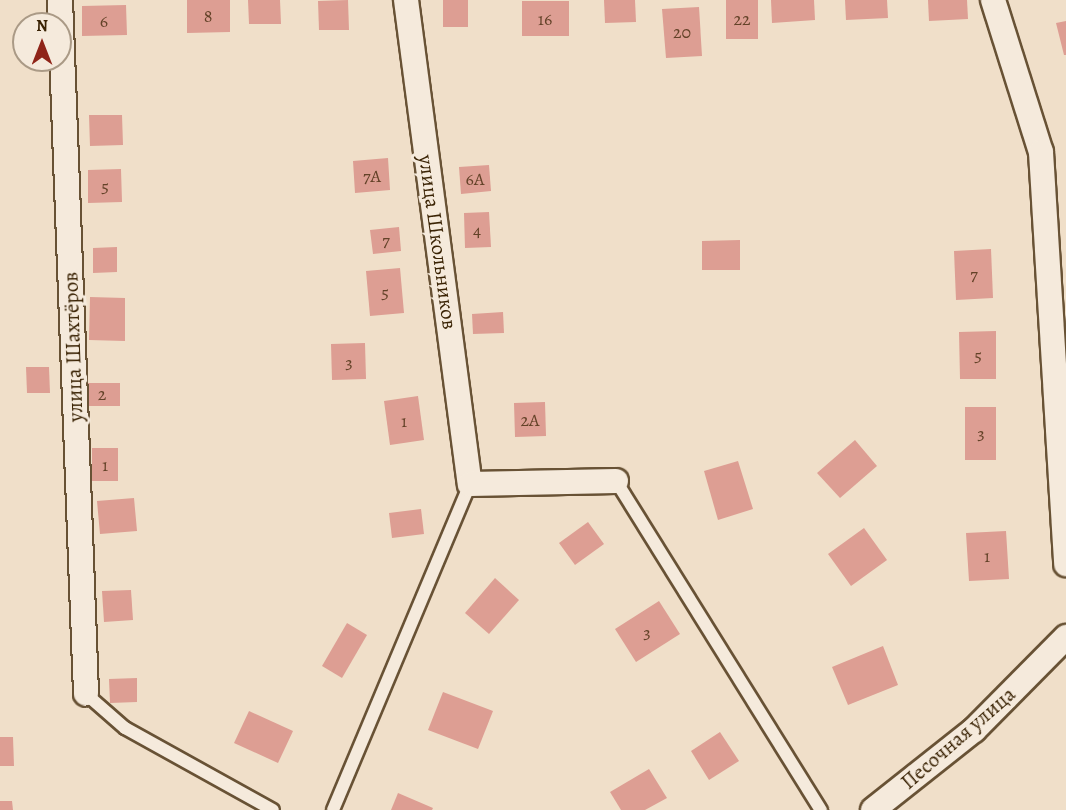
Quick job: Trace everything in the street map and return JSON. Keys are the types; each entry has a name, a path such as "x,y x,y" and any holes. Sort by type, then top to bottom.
{"street":[{"name":"улица Шахтёров","path":"60,0 86,694"},
{"name":"улица Школьников","path":"406,0 470,484"},
{"path":"993,0 1041,152 1066,564"},
{"path":"470,484 616,481"},
{"name":"Песочная улица","path":"873,810 974,730 1066,637"}],"lane":[{"path":"616,481 821,810"},
{"path":"333,810 470,484"},
{"path":"86,694 125,728 273,810"}],"building":[{"path":"187,0 230,0 230,32 187,33"},
{"path":"248,0 280,0 281,24 249,24"},
{"path":"348,0 349,30 319,30 318,1"},
{"path":"443,0 468,0 468,27 443,27"},
{"path":"604,0 635,0 636,22 605,23"},
{"path":"726,0 758,0 758,39 726,39"},
{"path":"771,0 814,0 815,20 772,23"},
{"path":"845,0 887,0 888,18 846,20"},
{"path":"928,0 967,0 968,19 929,21"},
{"path":"522,1 569,1 569,36 522,36"},
{"path":"126,5 127,35 82,36 82,6"},
{"path":"699,7 702,56 666,58 662,9"},
{"path":"1066,21 1066,55 1064,55 1056,23"},
{"path":"89,115 122,115 123,145 90,146"},
{"path":"388,158 390,190 355,193 353,161"},
{"path":"489,165 491,191 461,194 459,167"},
{"path":"121,169 122,202 88,203 88,170"},
{"path":"489,212 491,247 465,248 464,213"},
{"path":"399,227 401,251 373,254 370,230"},
{"path":"740,240 740,270 702,270 702,241"},
{"path":"117,247 117,272 93,273 93,248"},
{"path":"991,249 993,298 956,300 954,251"},
{"path":"400,268 404,313 370,316 366,271"},
{"path":"90,297 125,298 125,341 89,340"},
{"path":"503,312 504,333 473,334 472,314"},
{"path":"996,331 996,379 960,379 959,332"},
{"path":"365,343 366,379 332,380 331,344"},
{"path":"26,367 49,367 50,393 27,393"},
{"path":"84,383 120,383 120,406 84,406"},
{"path":"418,396 424,440 390,445 384,401"},
{"path":"545,402 546,436 515,437 514,403"},
{"path":"965,407 996,407 996,460 965,460"},
{"path":"855,440 877,466 840,498 817,473"},
{"path":"92,448 118,448 118,481 92,481"},
{"path":"738,461 753,509 718,520 704,471"},
{"path":"134,498 137,531 100,534 97,501"},
{"path":"421,509 424,534 392,538 389,513"},
{"path":"588,522 604,544 575,565 559,543"},
{"path":"864,528 887,560 851,586 828,554"},
{"path":"1006,531 1009,579 969,581 966,533"},
{"path":"495,578 519,600 489,634 465,613"},
{"path":"131,590 133,620 104,622 102,591"},
{"path":"659,601 680,634 636,662 615,629"},
{"path":"347,623 367,635 342,678 322,666"},
{"path":"883,646 898,685 848,705 832,667"},
{"path":"137,678 137,702 110,703 109,679"},
{"path":"443,692 493,711 478,749 428,730"},
{"path":"249,711 293,731 278,763 234,743"},
{"path":"720,732 739,761 709,780 691,751"},
{"path":"0,737 13,737 14,766 0,766"},
{"path":"649,769 667,798 645,810 621,810 610,792"},
{"path":"398,793 433,808 432,810 391,810"},
{"path":"0,801 12,801 13,810 0,810"}]}
